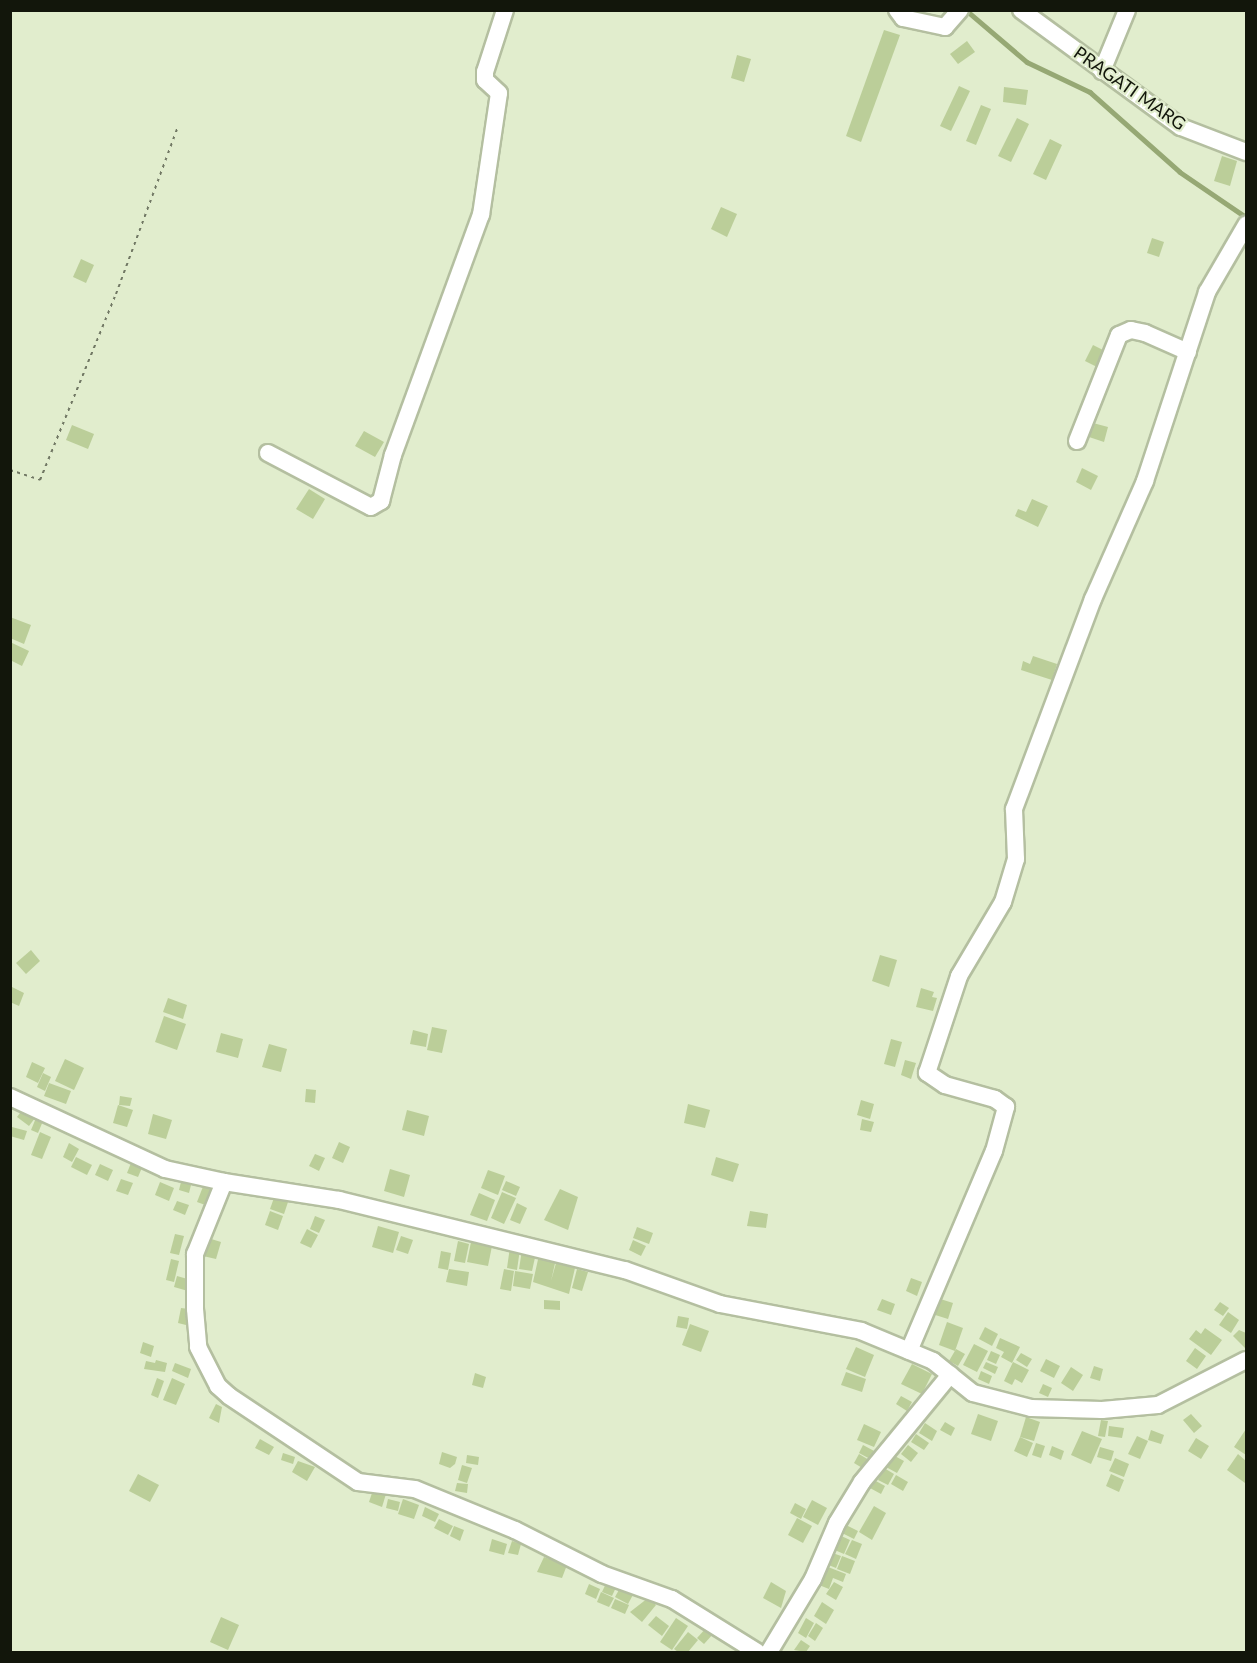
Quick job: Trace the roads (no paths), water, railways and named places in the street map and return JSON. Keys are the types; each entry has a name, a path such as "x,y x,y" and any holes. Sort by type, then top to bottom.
{"street":[{"path":"268,453 371,507 381,501 393,455 481,215 499,93 485,80 485,72 505,10"},
{"path":"897,10 903,18 945,27 960,10"},
{"name":"PRAGATI MARG","path":"1021,10 1181,127 1246,152"},
{"path":"1102,71 1127,10"},
{"path":"909,1351 994,1151 1006,1107 995,1099 945,1085 927,1073 959,976 1003,902 1016,859 1014,809 1093,598 1145,481 1207,292 1246,225"},
{"path":"1077,441 1119,335 1131,330 1145,333 1188,352"},
{"path":"10,1097 165,1169 224,1182 339,1200 478,1232 625,1270 720,1304 861,1331 933,1361 973,1393 1031,1408 1102,1410 1158,1405 1246,1360"},
{"path":"224,1182 195,1254 198,1347 218,1386 357,1482 415,1489 515,1530 602,1574 672,1599 757,1653"},
{"path":"769,1653 813,1579 837,1523 862,1482 950,1375"}],"waterway":[{"path":"966,10 1027,62 1090,92 1180,172 1246,217"}]}
